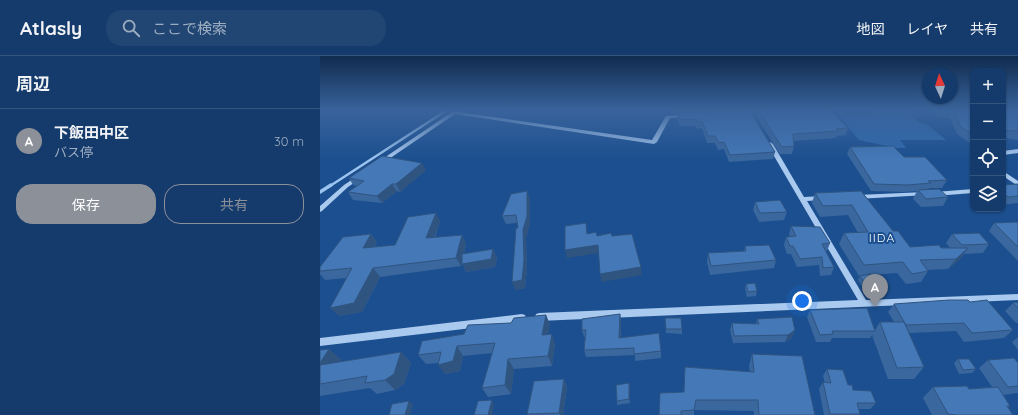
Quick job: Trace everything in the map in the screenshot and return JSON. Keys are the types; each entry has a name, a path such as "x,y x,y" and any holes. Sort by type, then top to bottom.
{"street":[{"path":"378,165 435,127"},
{"path":"554,127 654,142 663,127"},
{"path":"766,139 864,304"},
{"path":"1006,153 1018,151"},
{"path":"320,210 346,186 365,173"},
{"path":"1006,175 1018,184"},
{"path":"1010,186 1018,184"},
{"path":"848,198 970,191"},
{"path":"803,199 833,198"},
{"path":"320,342 519,318 1018,297"}],"shaded area":[{"path":"848,127 930,127 946,140 900,140 906,148 896,148 859,140"}],"building":[{"path":"704,127 760,127 775,152 730,155 724,142 719,143 715,136 708,136"},
{"path":"769,127 847,127 848,128 836,129 838,131 793,134 794,146 782,147"},
{"path":"961,127 961,127 970,127 970,132"},
{"path":"1006,127 1018,127 1018,131 1006,130"},
{"path":"893,146 904,157 925,157 947,180 928,181 931,183 908,185 874,184 850,147"},
{"path":"382,156 422,163 396,184 392,184 377,196 348,192 364,181 349,178"},
{"path":"1018,184 1018,196 1008,197 1006,195 1006,185"},
{"path":"939,189 948,197 926,199 918,190"},
{"path":"527,191 527,216 523,230 524,260 522,280 512,282 516,228 518,228 516,215 502,216 511,194"},
{"path":"861,191 893,231 898,231 910,247 939,245 941,248 968,248 956,259 920,260 928,271 912,274 903,262 864,265 844,233 868,232 852,205 823,206 815,193"},
{"path":"780,200 787,212 760,213 755,202"},
{"path":"436,213 426,238 462,235 456,258 373,268 354,303 330,308 352,268 320,271 320,267 343,237 371,234 363,248 395,245 408,217"},
{"path":"1018,222 1018,247 994,223"},
{"path":"586,223 587,234 596,232 597,236 611,233 612,236 632,234 641,267 600,274 598,245 565,250 565,226"},
{"path":"791,226 820,227 830,243 822,244 834,267 823,268 822,257 800,259 793,246 790,246 786,237 796,236"},
{"path":"979,233 989,244 962,245 952,234"},
{"path":"769,245 776,260 711,266 708,253 746,251 745,246"},
{"path":"493,249 491,259 462,264 462,254"},
{"path":"871,274 879,287 868,288 860,276"},
{"path":"755,283 757,291 748,292 746,284"},
{"path":"968,300 970,302 987,300 1013,330 972,333 964,323 906,325 894,304"},
{"path":"1018,302 1018,308 1013,303"},
{"path":"867,308 875,331 832,331 833,334 820,335 810,310"},
{"path":"620,314 619,338 659,333 661,351 634,354 634,348 584,350 586,330 582,330 582,319"},
{"path":"546,315 542,335 552,334 548,356 508,359 505,385 482,388 495,343 457,346 453,361 438,365 441,352 418,355 422,341 464,334 468,325 511,323 514,318"},
{"path":"792,317 795,330 788,335 734,336 732,323 759,324 757,319"},
{"path":"665,318 681,318 682,329 666,329"},
{"path":"880,322 904,322 924,367 897,368"},
{"path":"329,349 320,363 320,350"},
{"path":"401,352 394,374 385,380 365,383 367,376 320,384 320,365"},
{"path":"752,354 802,356 815,415 759,415 758,400 696,400 694,410 681,411 681,415 659,415 660,393 684,392 685,367 754,372"},
{"path":"1014,358 1018,363 1018,386 1008,387 988,360"},
{"path":"958,359 969,359 976,369 963,370"},
{"path":"827,369 843,370 848,385 852,385 853,390 871,391 876,403 857,403 860,414 830,414 823,382 831,383"},
{"path":"564,379 559,413 527,414 534,381"},
{"path":"629,383 629,399 617,401 616,385"},
{"path":"967,386 969,389 998,387 1010,406 1007,406 1013,415 948,414 933,387"},
{"path":"492,400 488,415 474,415 478,401"},
{"path":"409,401 405,415 389,415 392,404"}],"waterway":[{"path":"330,186 421,127"},
{"path":"320,192 331,185"}],"place":[{"name":"下飯田中区","path":"875,307"}],"district":[{"name":"IIDA","path":"882,237"}]}
